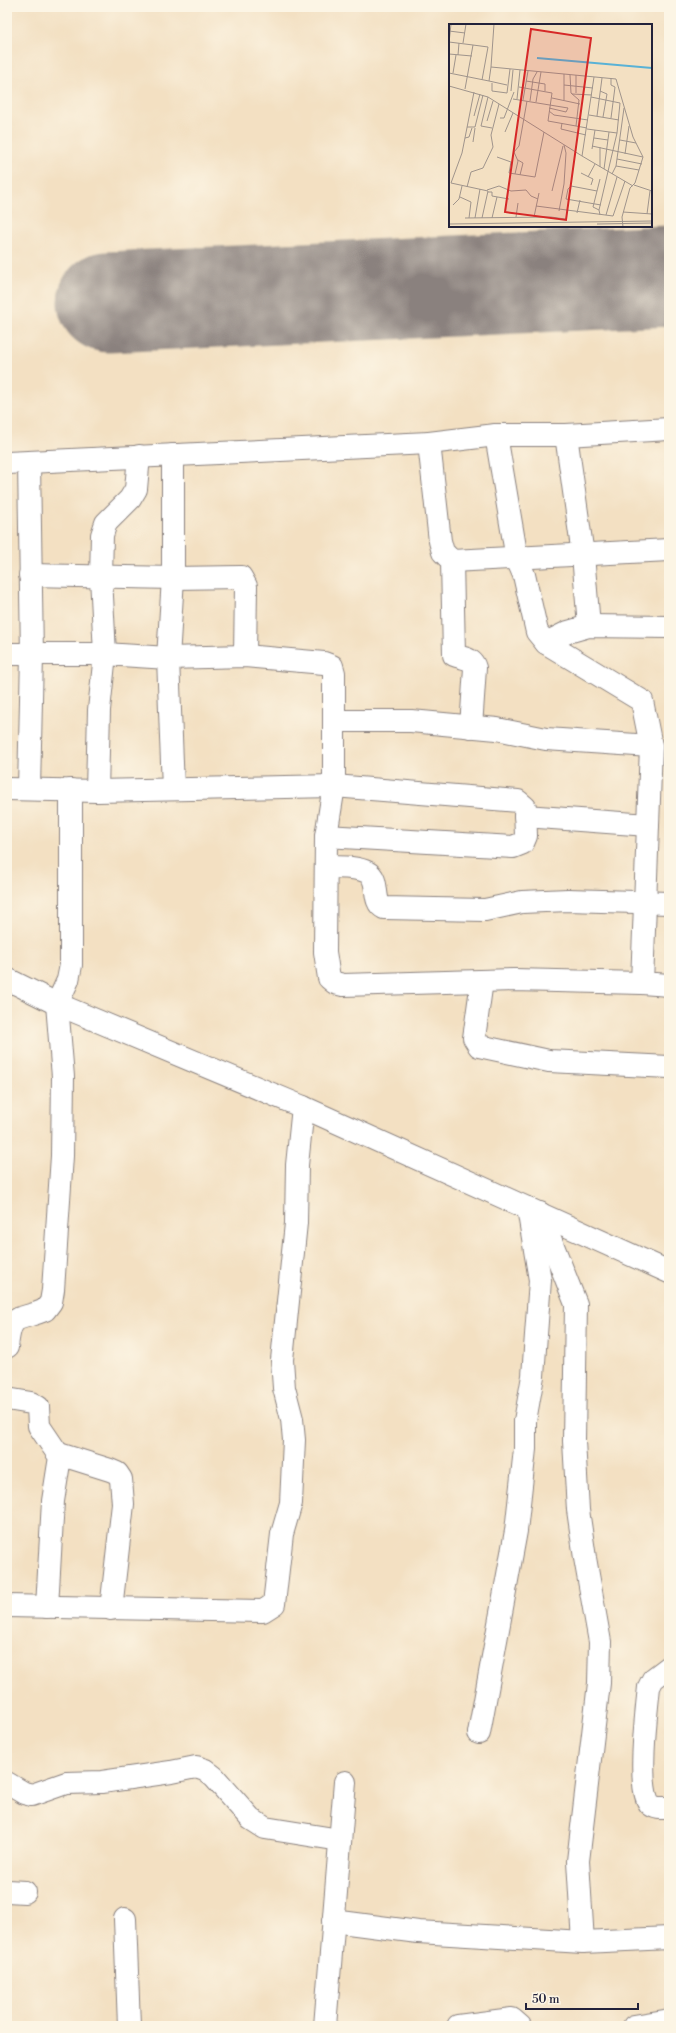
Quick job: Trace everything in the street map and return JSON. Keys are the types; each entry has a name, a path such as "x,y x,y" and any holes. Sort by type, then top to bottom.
{"street":[{"path":"7,463 429,442 496,435 566,435 669,429"},
{"path":"496,435 517,559 524,575 537,632 546,643 642,701 651,746 642,983"},
{"path":"566,435 583,555 589,626"},
{"path":"429,442 440,541 443,552 452,561 454,655 474,662 475,668 471,726"},
{"path":"173,455 173,578 168,658 173,789"},
{"path":"97,791 99,710 105,654 101,577 102,535 109,518 130,499 136,489 139,456"},
{"path":"29,462 32,655 29,789"},
{"path":"452,561 517,559 669,550"},
{"path":"30,575 173,578 237,577 244,580 246,586 245,656"},
{"path":"546,643 568,632 589,626 669,626"},
{"path":"7,654 105,654 168,658 245,656 331,665 334,673 335,721 334,786 326,836 327,966 329,978 335,983 343,985 514,980 669,985"},
{"path":"335,721 411,722 471,726 496,729 546,739 651,746"},
{"path":"7,789 97,791 334,786 518,801 525,807 525,839 523,843 513,846 326,836"},
{"path":"7,1347 9,1328 12,1322 18,1318 45,1310 51,1302 53,1290 62,1156 63,1077 57,1004 68,980 71,965 71,790"},
{"path":"526,816 648,825"},
{"path":"326,867 352,868 372,875 375,882 378,901 384,908 485,910 522,902 568,900 669,904"},
{"path":"7,979 57,1004 303,1107 669,1272"},
{"path":"482,981 474,1038 479,1046 549,1061 669,1067"},
{"path":"7,1606 263,1611 274,1604 282,1534 291,1503 294,1440 292,1419 284,1388 282,1360 296,1223 297,1165 303,1107"},
{"path":"479,1733 516,1531 525,1449 525,1421 533,1376 540,1280 534,1211"},
{"path":"534,1211 576,1304 574,1441 578,1510 584,1558 600,1642 599,1683 578,1861 583,1942"},
{"path":"7,1399 38,1407 39,1426 59,1454 110,1470 117,1473 121,1479 123,1504 110,1609"},
{"path":"47,1607 53,1501 59,1454"},
{"path":"669,1667 653,1680 649,1687 643,1770 644,1792 646,1799 651,1805 658,1808 669,1808"},
{"path":"7,1783 24,1793 32,1795 66,1783 102,1782 196,1767 206,1770 214,1777 246,1814 258,1825 265,1828 340,1840"},
{"path":"325,2026 345,1782"},
{"path":"125,1919 129,2026"},
{"path":"334,1921 418,1932 583,1942 669,1938"},
{"path":"458,2026 512,2019 520,2026"},
{"path":"634,2026 664,2021"}],"runway":[{"path":"108,302 669,276"}]}
